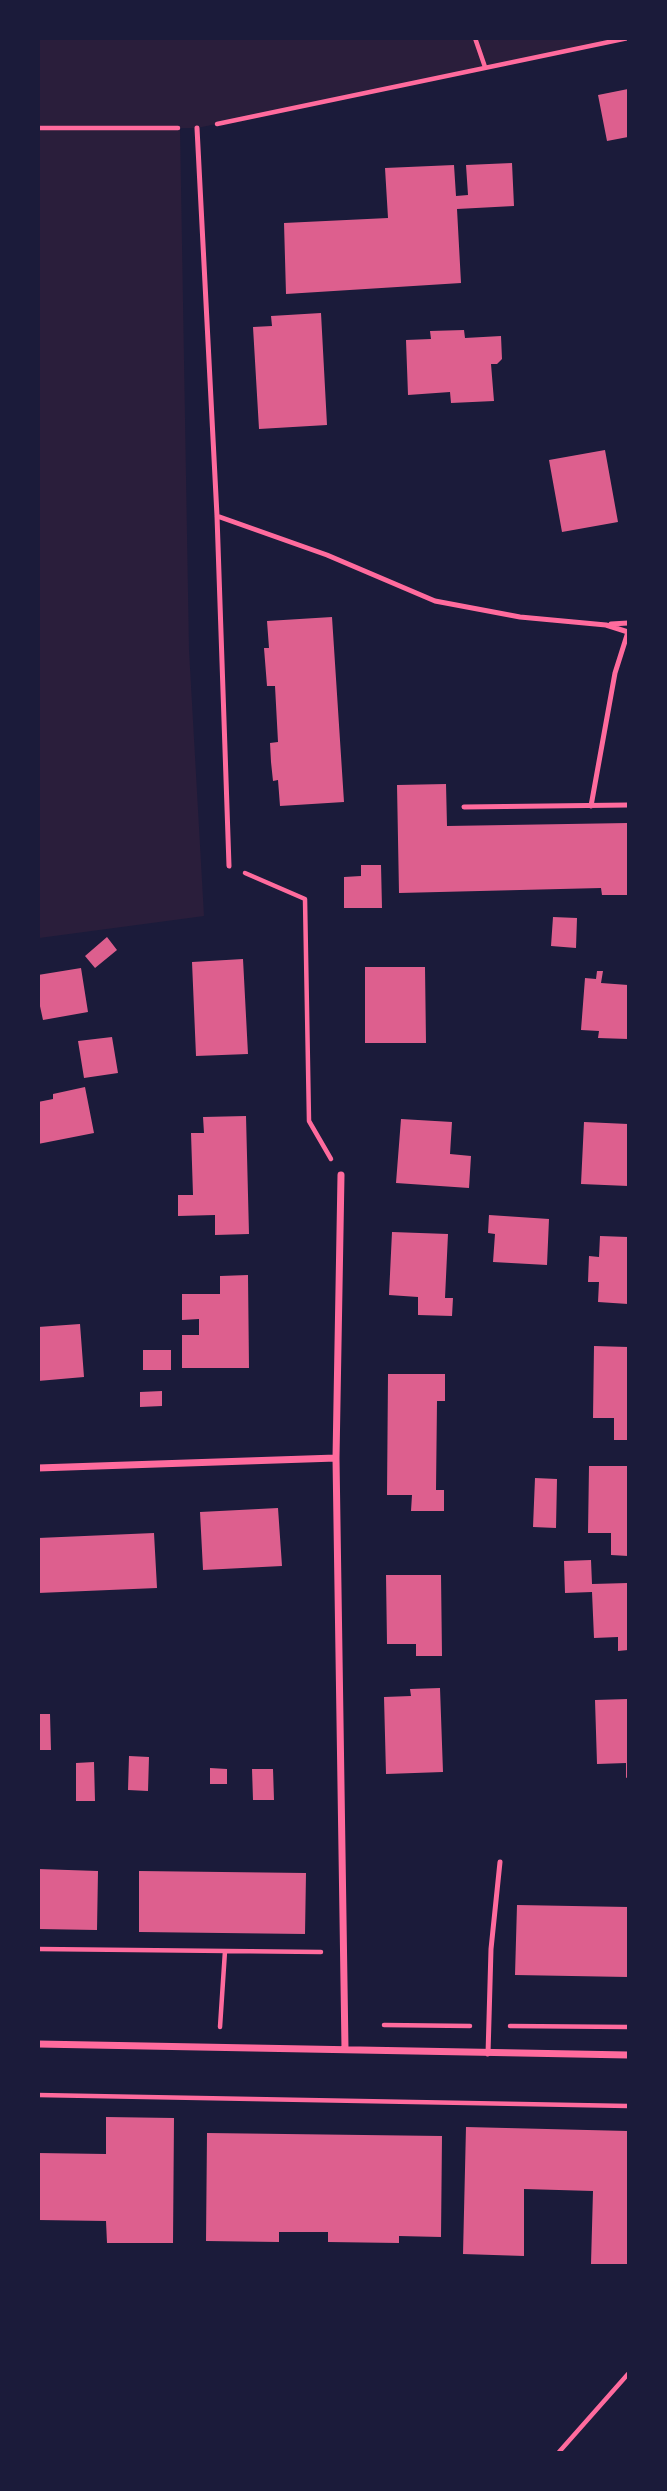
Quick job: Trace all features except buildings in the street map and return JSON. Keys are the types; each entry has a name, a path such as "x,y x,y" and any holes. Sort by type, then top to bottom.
{"street":[{"path":"341,1175 336,1458 345,2049"},
{"path":"38,1468 336,1458"},
{"path":"38,2044 628,2055"}],"lane":[{"path":"197,128 217,516 229,866"},
{"path":"217,516 327,555 435,601 520,617 606,625 628,623"},
{"path":"591,806 615,673 628,632 606,625"},
{"path":"464,807 628,805"},
{"path":"488,2054 491,1949 500,1862"}],"path":[{"path":"475,38 485,67"},
{"path":"38,128 197,128 628,38"},
{"path":"229,866 305,899 309,1121 341,1175"},
{"path":"38,1949 344,1952"},
{"path":"218,2046 225,1951"},
{"path":"38,2095 628,2106"},
{"path":"559,2452 628,2374"}],"shaded area":[{"path":"38,39 628,39 197,128 180,128 189,650 204,916 39,938"}]}
